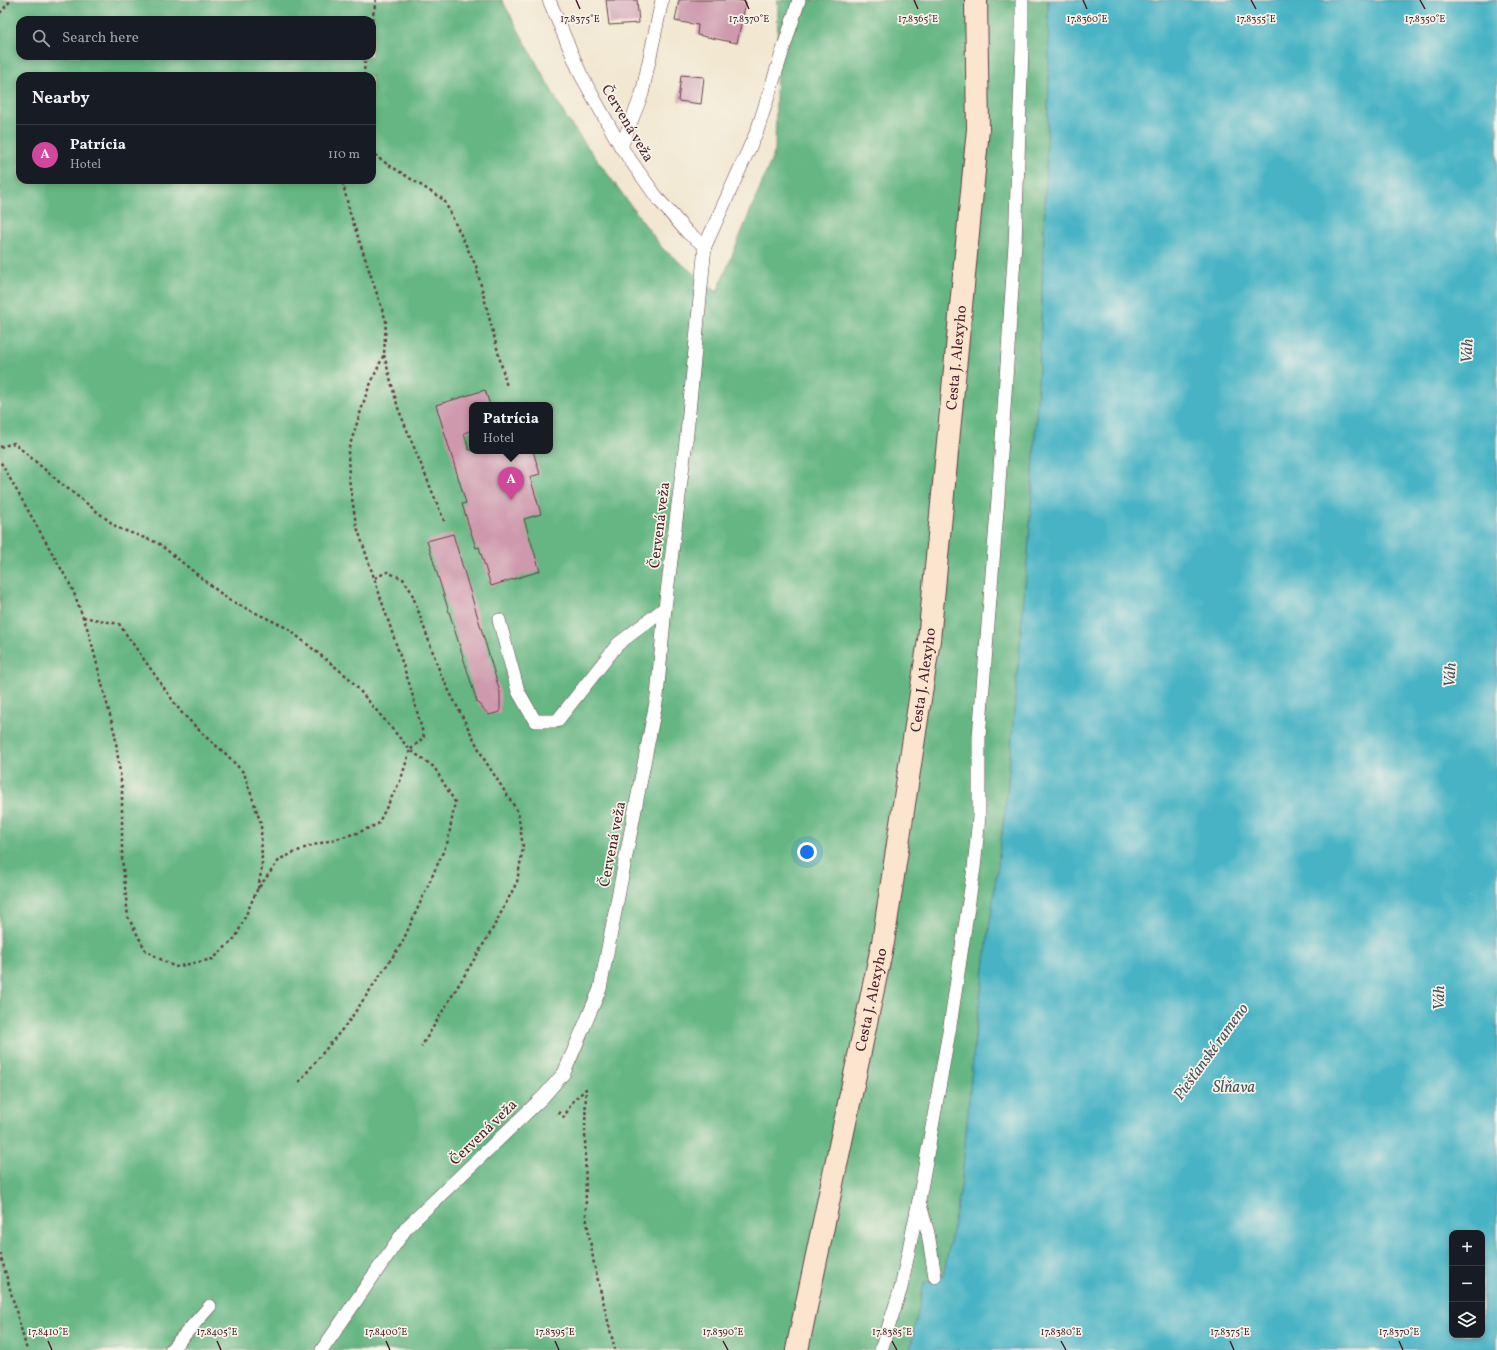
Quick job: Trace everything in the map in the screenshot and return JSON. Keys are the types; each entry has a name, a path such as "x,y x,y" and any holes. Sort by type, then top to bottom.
{"main road":[{"name":"Cesta J. Alexyho","path":"797,1350 883,942 929,640 978,129 976,0"}],"lane":[{"name":"Červená veža","path":"549,0 581,75 621,147 658,199 688,233 705,246"},
{"path":"621,147 642,94 662,0"},
{"name":"Červená veža","path":"322,1350 407,1227 543,1097 564,1073 600,989 657,697 665,608 687,433 705,246 757,131 799,0"},
{"path":"881,1350 901,1288 919,1200 951,1019 974,868 979,816 978,737 998,499 1015,244 1022,49 1022,0"},
{"path":"499,620 518,691 536,721 557,721 618,644 665,608"},
{"path":"919,1200 928,1233 935,1277"},
{"path":"171,1350 210,1306"}],"path":[{"path":"0,13 11,0"},
{"path":"373,16 376,0"},
{"path":"364,72 365,60"},
{"path":"376,155 378,158 444,200 476,266 507,387"},
{"path":"343,184 355,228 386,321 384,354 398,408 445,523"},
{"path":"257,890 280,859 307,847 357,833 378,824 401,779 410,750 424,738 410,686 356,524 349,480 348,451 367,392 384,354"},
{"path":"0,447 14,443 118,528 158,543 229,600 288,628 349,678 410,750 434,767 454,802 448,841 402,943 349,1021 299,1082"},
{"path":"0,461 72,588 82,616 89,633 115,736 122,788 122,857 128,917 146,951 175,967 213,959 236,937 257,890 262,867 261,824 244,773 181,712 119,624 82,616"},
{"path":"375,578 387,572 403,579 411,591 440,675 484,760 518,812 523,847 517,882 492,930 421,1047"},
{"path":"543,1097 564,1117 573,1102 586,1088 586,1216 594,1264 614,1350"},
{"path":"0,1253 27,1350"}],"green space":[{"path":"0,0 502,0 567,119 663,249 717,292 775,151 778,0 1048,0 1049,81 1040,351 1029,541 1006,803 975,1036 961,1188 943,1277 924,1284 910,1350 0,1350"}],"water":[{"name":"Sĺňava","path":"1048,0 1497,0 1497,1350 910,1350 924,1283 943,1276 961,1188 975,1036 1006,803 1029,541 1040,351 1049,81"}],"building":[{"path":"606,0 637,0 639,23 609,25"},
{"path":"679,0 735,0 746,2 737,43 697,35 698,25 675,21"},
{"path":"681,75 704,77 701,104 678,101"},
{"path":"485,390 489,402 469,402 469,431 464,433 469,454 534,454 540,474 530,477 541,514 524,519 540,571 491,586 479,547 476,548 462,504 466,503 436,405"},
{"path":"453,534 500,692 500,712 489,715 477,702 427,541"}],"place":[{"name":"Patrícia","path":"511,500"}],"water label":[{"name":"Váh","path":"1466,351"},
{"name":"Váh","path":"1449,675"},
{"name":"Váh","path":"1438,998"},
{"name":"Piešťanské rameno","path":"1210,1051"}]}
